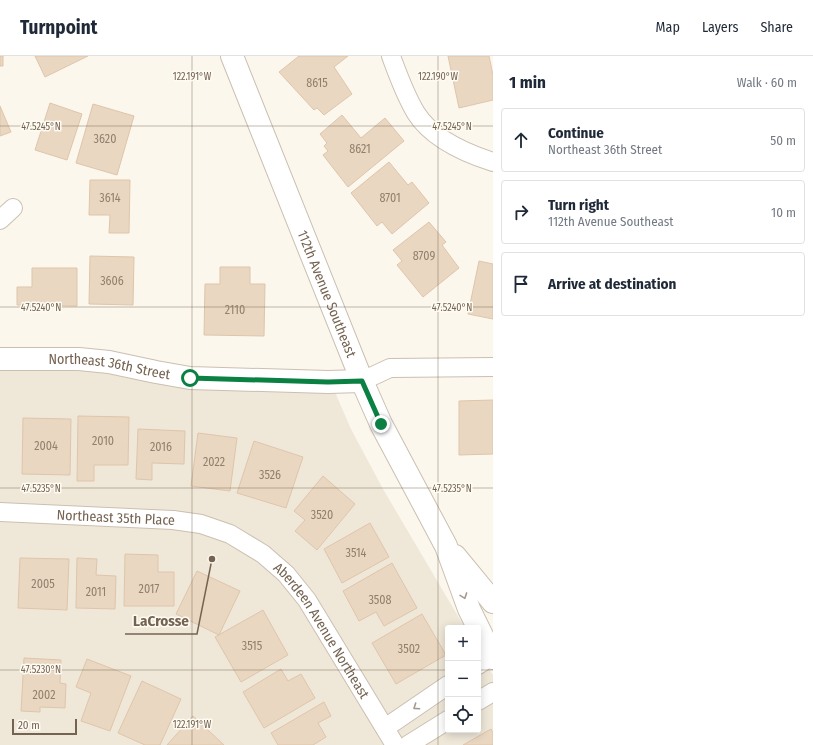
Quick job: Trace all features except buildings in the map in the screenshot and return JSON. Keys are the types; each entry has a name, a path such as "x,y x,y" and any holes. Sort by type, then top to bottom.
{"street":[{"name":"112th Avenue Southeast","path":"232,56 362,381 381,424 446,546 488,659"},
{"path":"391,56 403,88 416,114 432,131 454,146 493,162"},
{"path":"0,220 13,208"},
{"name":"Northeast 36th Street","path":"0,359 79,359 101,361 190,378 328,382 362,381"},
{"path":"362,381 390,368 493,367"},
{"name":"Northeast 35th Place","path":"0,512 173,520 201,524 230,534"},
{"name":"Aberdeen Avenue Northeast","path":"230,534 263,554 286,574 303,595 395,745"},
{"name":"112th Avenue Southeast","path":"446,546 493,602"},
{"path":"385,728 445,688"},
{"path":"481,699 493,692"},
{"path":"408,745 445,722"}],"shaded area":[{"path":"0,362 331,383 351,429 383,489 463,625 445,625 445,733 481,733 481,655 493,675 493,745 0,745"}],"place":[{"name":"LaCrosse","path":"212,559"}],"route":[{"path":"190,378 328,382 362,381 381,424"}]}
